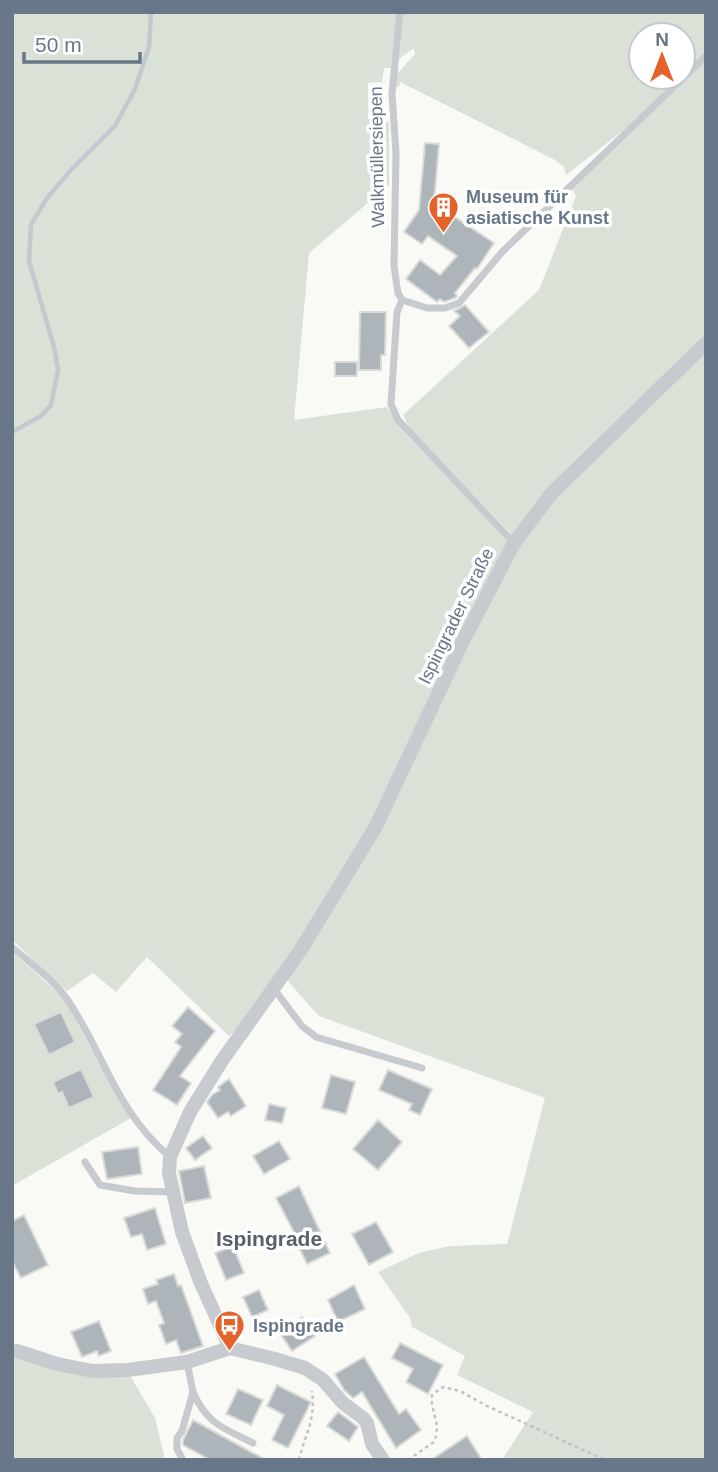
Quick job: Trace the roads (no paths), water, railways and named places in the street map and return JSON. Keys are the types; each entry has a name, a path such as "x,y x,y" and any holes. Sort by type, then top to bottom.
{"street":[{"name":"Ispingrader Straße","path":"273,989 300,951 375,828 461,645 514,543 551,494 706,343"},
{"path":"230,1348 200,1281 182,1232 169,1173 170,1157 204,1087 273,989"},
{"path":"17,1351 57,1364 93,1371 128,1370 187,1362 230,1348 305,1368 323,1380 344,1403 363,1418 367,1423 372,1444 383,1460"}],"lane":[{"name":"Walkmüllersiepen","path":"400,12 392,94 396,153 394,266 402,300"},
{"path":"514,543 404,428 391,404 397,312 402,300 427,309 445,309 459,303 503,251 706,55"},
{"path":"12,947 66,997 117,1095 170,1157"},
{"path":"273,989 302,1026 316,1037 422,1068"},
{"path":"85,1162 100,1185 135,1191 173,1192"},
{"path":"187,1362 193,1392 199,1406 211,1420 253,1443"},
{"path":"183,1460 177,1449 177,1438 182,1431 193,1392"}],"waterway":[{"path":"12,432 41,416 51,405 58,370 29,261 31,225 47,198 115,126 135,89 149,47 151,12"}],"place":[{"name":"Museum für asiatische Kunst","path":"443,234"},
{"name":"Ispingrade","path":"230,1353"}],"district":[{"name":"Ispingrade","path":"269,1239"}]}
